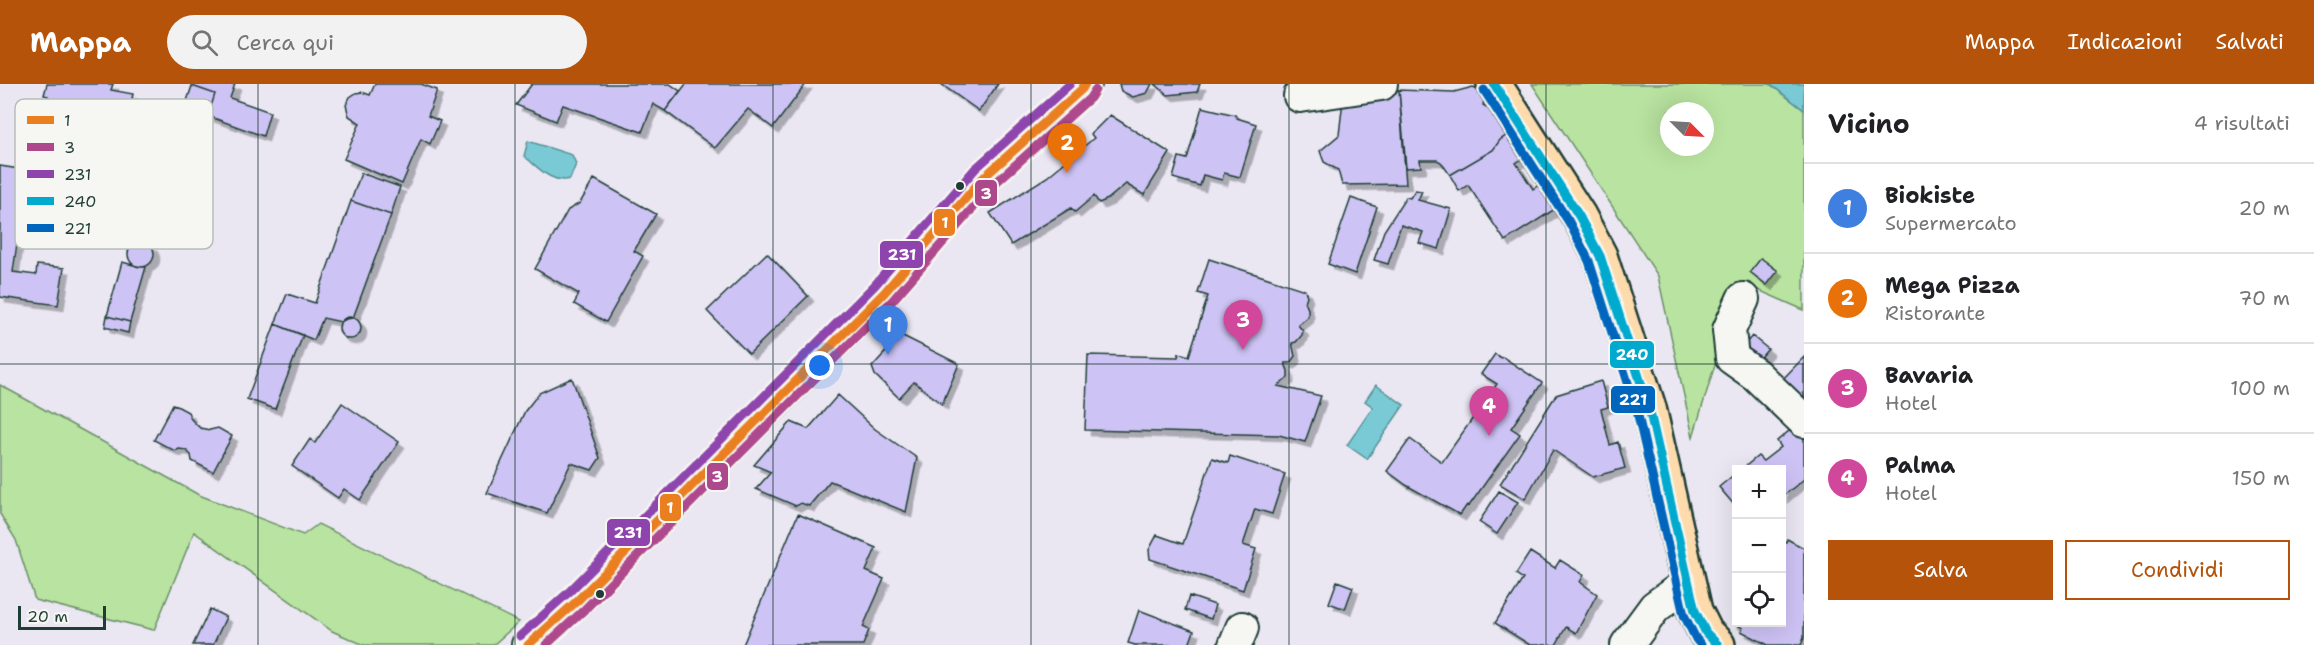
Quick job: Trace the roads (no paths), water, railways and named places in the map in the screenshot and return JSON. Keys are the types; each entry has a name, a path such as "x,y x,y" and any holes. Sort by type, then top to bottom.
{"main road":[{"path":"1494,84 1579,216 1600,256 1649,408 1695,611 1706,633 1718,645"}],"street":[{"path":"528,645 577,602 865,313 982,178 1085,84"},
{"path":"1300,96 1381,84"},
{"path":"1743,299 1729,330 1732,358 1756,375 1804,421"},
{"path":"1627,645 1655,607 1688,584"}],"water":[{"path":"1770,84 1804,84 1804,110"},
{"path":"528,141 572,155 576,164 570,179 551,177 524,156"},
{"path":"1376,385 1404,405 1367,459 1347,445 1373,407 1365,401"}],"place":[{"name":"Mega Pizza","path":"1067,173"},
{"name":"Bavaria","path":"1243,350"},
{"name":"Biokiste","path":"888,355"},
{"name":"Palma","path":"1489,436"}]}
